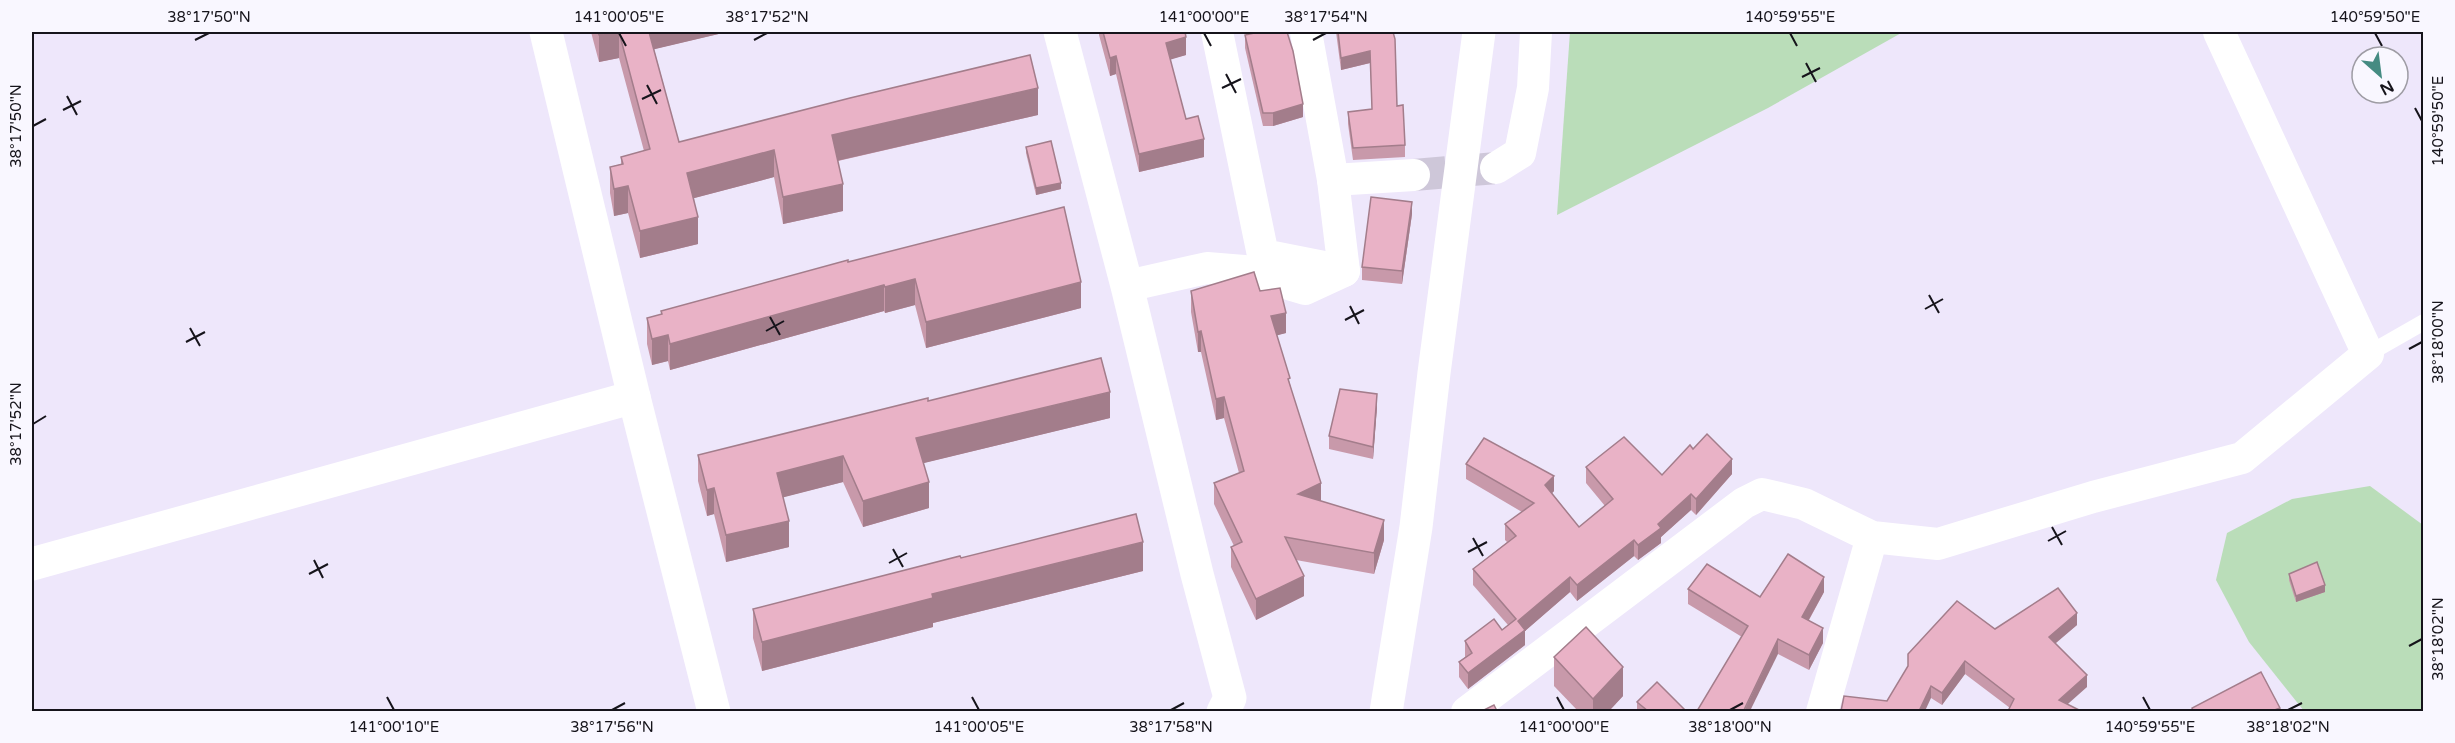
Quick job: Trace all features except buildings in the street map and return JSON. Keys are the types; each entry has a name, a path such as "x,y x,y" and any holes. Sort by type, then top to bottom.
{"street":[{"path":"546,32 634,397 714,711"},
{"path":"1060,32 1127,286 1197,574 1230,698 1223,711"},
{"path":"1217,32 1263,255 1344,271"},
{"path":"1306,32 1333,180 1344,271"},
{"path":"1386,711 1416,527 1479,32"},
{"path":"1496,168 1520,153 1533,88 1536,32"},
{"path":"1467,711 1743,503 1762,495 1804,504 1872,537 1938,544 2093,496 2242,458 2368,354 2219,32"},
{"path":"1333,180 1414,175"},
{"path":"1127,286 1207,268 1244,271 1305,289 1344,271"},
{"path":"32,564 634,397"},
{"path":"1822,711 1872,537"}],"lane":[{"path":"2368,354 2424,322"}],"green space":[{"path":"1570,32 1903,32 1768,108 1557,215"},
{"path":"2370,486 2423,525 2423,711 2304,711 2249,642 2216,580 2227,533 2292,499"}],"tunnel":[{"path":"1414,175 1496,168"}]}
